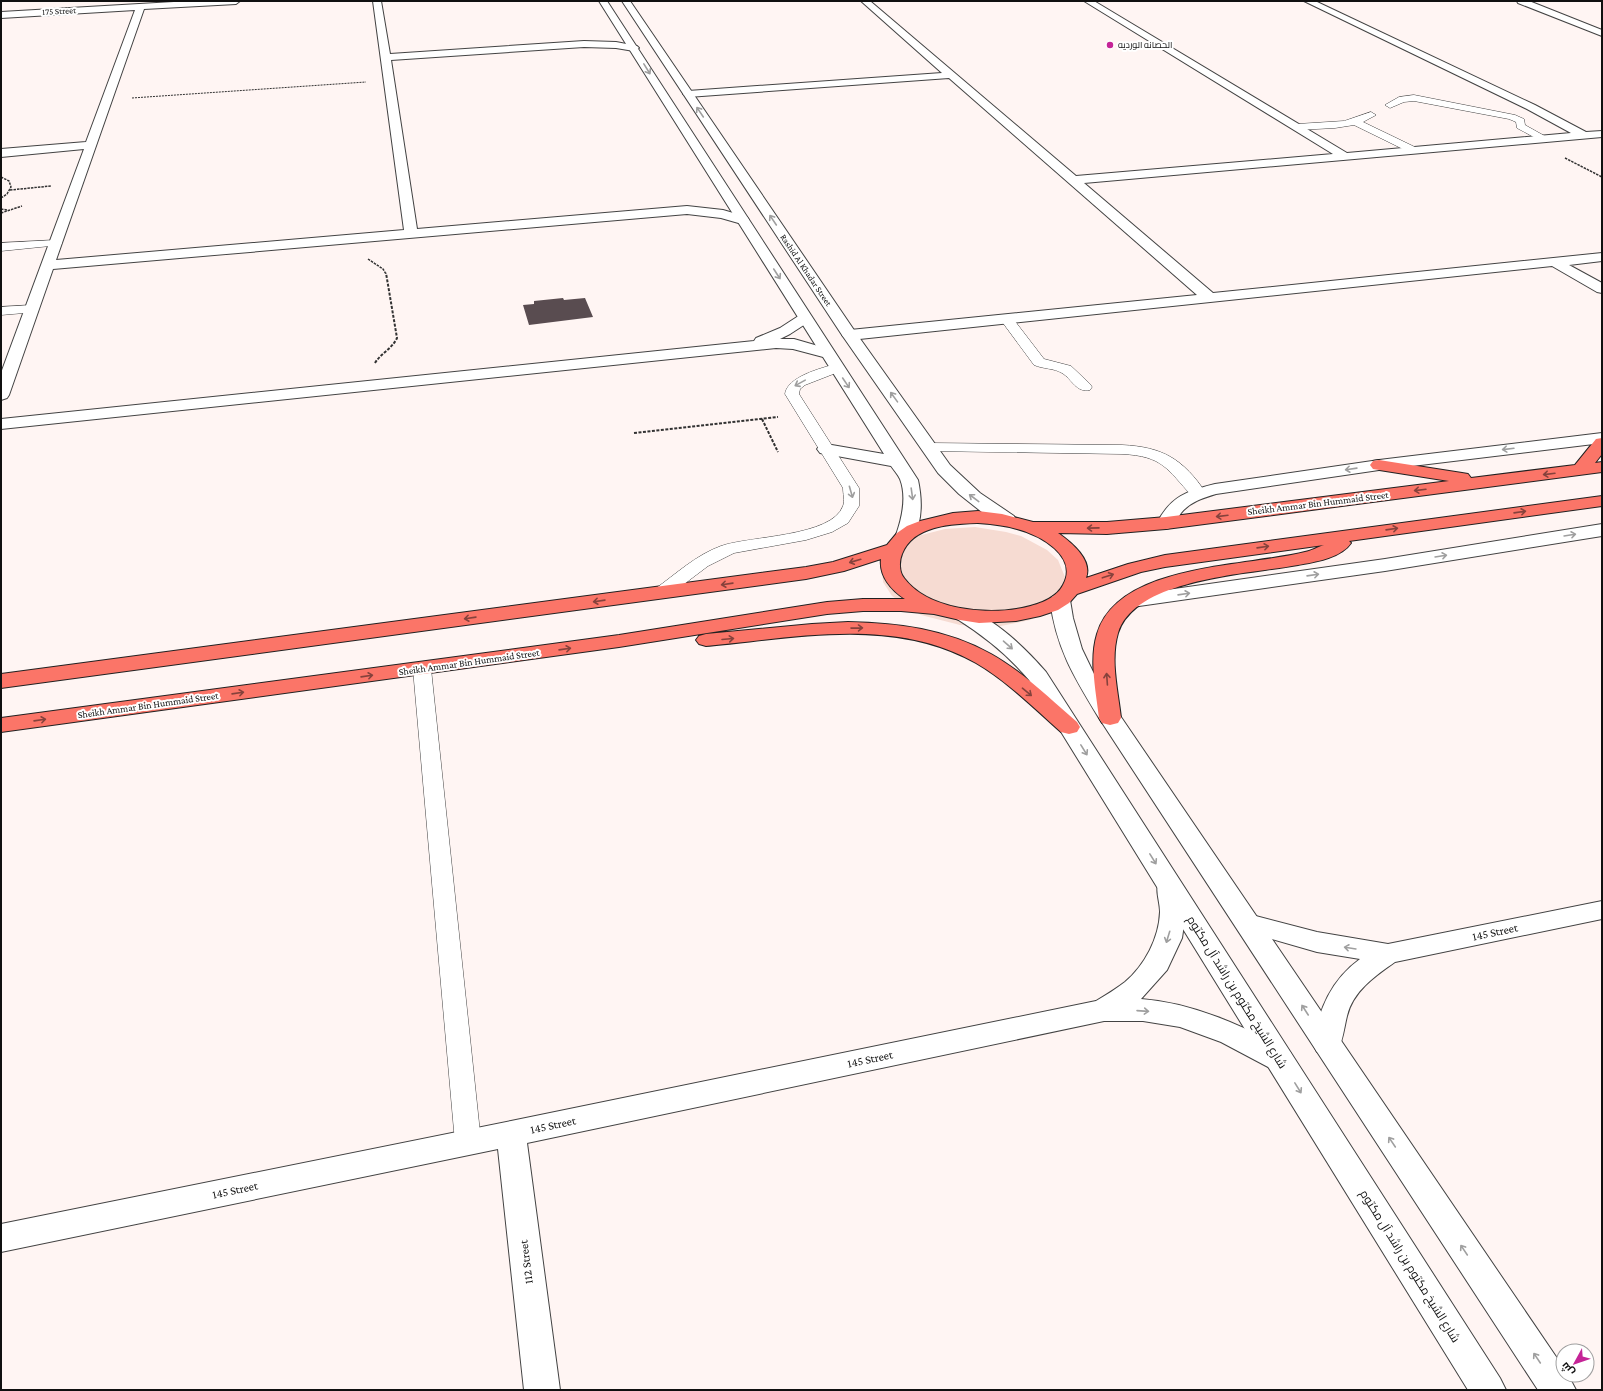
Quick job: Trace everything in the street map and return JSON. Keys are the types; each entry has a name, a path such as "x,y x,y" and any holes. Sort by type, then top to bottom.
{"main road":[{"path":"1580,470 1602,443"},
{"path":"1379,465 1487,482"},
{"name":"Sheikh Ammar Bin Hummaid Street","path":"1034,527 1107,528 1166,523 1602,467"},
{"path":"899,542 889,565 896,582 913,597 938,608 964,615 992,617 1018,616 1042,610 1066,595 1135,568 1165,561 1602,501"},
{"path":"1,681 806,573 837,567 899,542 925,525 950,518 978,517 1006,520 1034,527 1058,540 1073,556 1078,573 1066,595"},
{"path":"1110,718 1105,652 1108,632 1118,614 1132,601 1154,588 1183,579 1311,557 1331,549 1354,534"},
{"name":"Sheikh Ammar Bin Hummaid Street","path":"1,725 422,669 619,641 827,608 863,605 901,605 938,608"},
{"path":"619,641 707,640 831,628 864,627 896,630 927,636 957,646 983,658 1020,686 1069,727"}],"street":[{"name":"175 Street","path":"1,14 236,1"},
{"path":"377,1 411,233"},
{"path":"603,1 826,353 909,480 913,507 899,542"},
{"name":"Rashid Al Khadar Street","path":"626,1 850,335 944,469 956,482 976,499 1006,520"},
{"path":"865,1 1210,298"},
{"path":"1088,1 1346,157"},
{"path":"1308,1 1531,107 1585,136"},
{"path":"1521,1 1602,33"},
{"path":"2,391 142,6"},
{"path":"584,44 625,35"},
{"path":"385,57 584,44 634,48"},
{"path":"688,94 951,75"},
{"path":"1531,107 1600,134"},
{"path":"1073,180 1600,134"},
{"path":"1,154 91,147"},
{"path":"687,210 714,200 726,193"},
{"path":"48,265 687,210 718,213 742,220"},
{"path":"850,335 1602,257"},
{"path":"1555,262 1602,289"},
{"path":"753,345 784,331 805,318"},
{"path":"1,424 776,342 794,344 826,353"},
{"path":"1166,523 1176,506 1186,499 1215,489 1379,465 1602,438"},
{"path":"826,448 898,462"},
{"path":"1132,601 1385,565 1602,530"},
{"path":"1066,595 1065,632 1077,666 1110,718 1558,1390"},
{"name":"شارع الشيخ مكتوم بن راشد آل مكتوم","path":"964,615 987,628 1007,643 1024,659 1038,677 1488,1390"},
{"name":"145 Street","path":"1104,1010 1135,989 1157,963 1169,938 1173,911 1169,885"},
{"name":"145 Street","path":"1327,1044 1330,1022 1337,1002 1348,984 1366,967 1388,954 1602,910"},
{"name":"145 Street","path":"1248,923 1317,942 1388,954"},
{"name":"145 Street","path":"1,1238 511,1134 1104,1010 1143,1010 1184,1017 1218,1027 1250,1042 1280,1061"},
{"name":"112 Street","path":"511,1134 542,1390"}],"lane":[{"path":"1390,105 1402,99 1414,98 1512,116 1521,121 1520,126 1545,139"},
{"path":"1297,127 1356,122 1371,115"},
{"path":"1356,122 1414,151"},
{"path":"1,247 56,243"},
{"path":"1,311 32,309"},
{"path":"1006,319 1039,362 1045,365 1066,369 1084,388"},
{"path":"661,593 713,557 728,549 814,534 840,521 848,513 852,505 853,496 851,488 792,394 793,388 800,382 836,368"},
{"path":"930,448 1115,449 1140,451 1157,456 1171,463 1198,494"},
{"path":"422,669 468,1142"}],"path":[{"path":"108,99 388,81"},
{"path":"1,178 11,184 10,190"},
{"path":"1,198 10,190 77,184"},
{"path":"1,212 22,206"},
{"path":"1,209 8,210"},
{"path":"371,385 377,359 392,347 397,338 387,275 383,269 368,259 367,256 386,235"},
{"path":"634,433 805,414"},
{"path":"762,419 778,452"}],"shaded area":[{"path":"975,527 1021,536 1047,550 1058,560 1067,582 1055,606 1030,620 996,627 960,625 921,615 892,596 883,582 882,566 910,538 945,529"}],"building":[{"path":"563,298 564,300 585,298 593,317 529,325 523,305 534,304 534,301"}],"place":[{"name":"الحصانه الورديه","path":"1110,45"}]}
